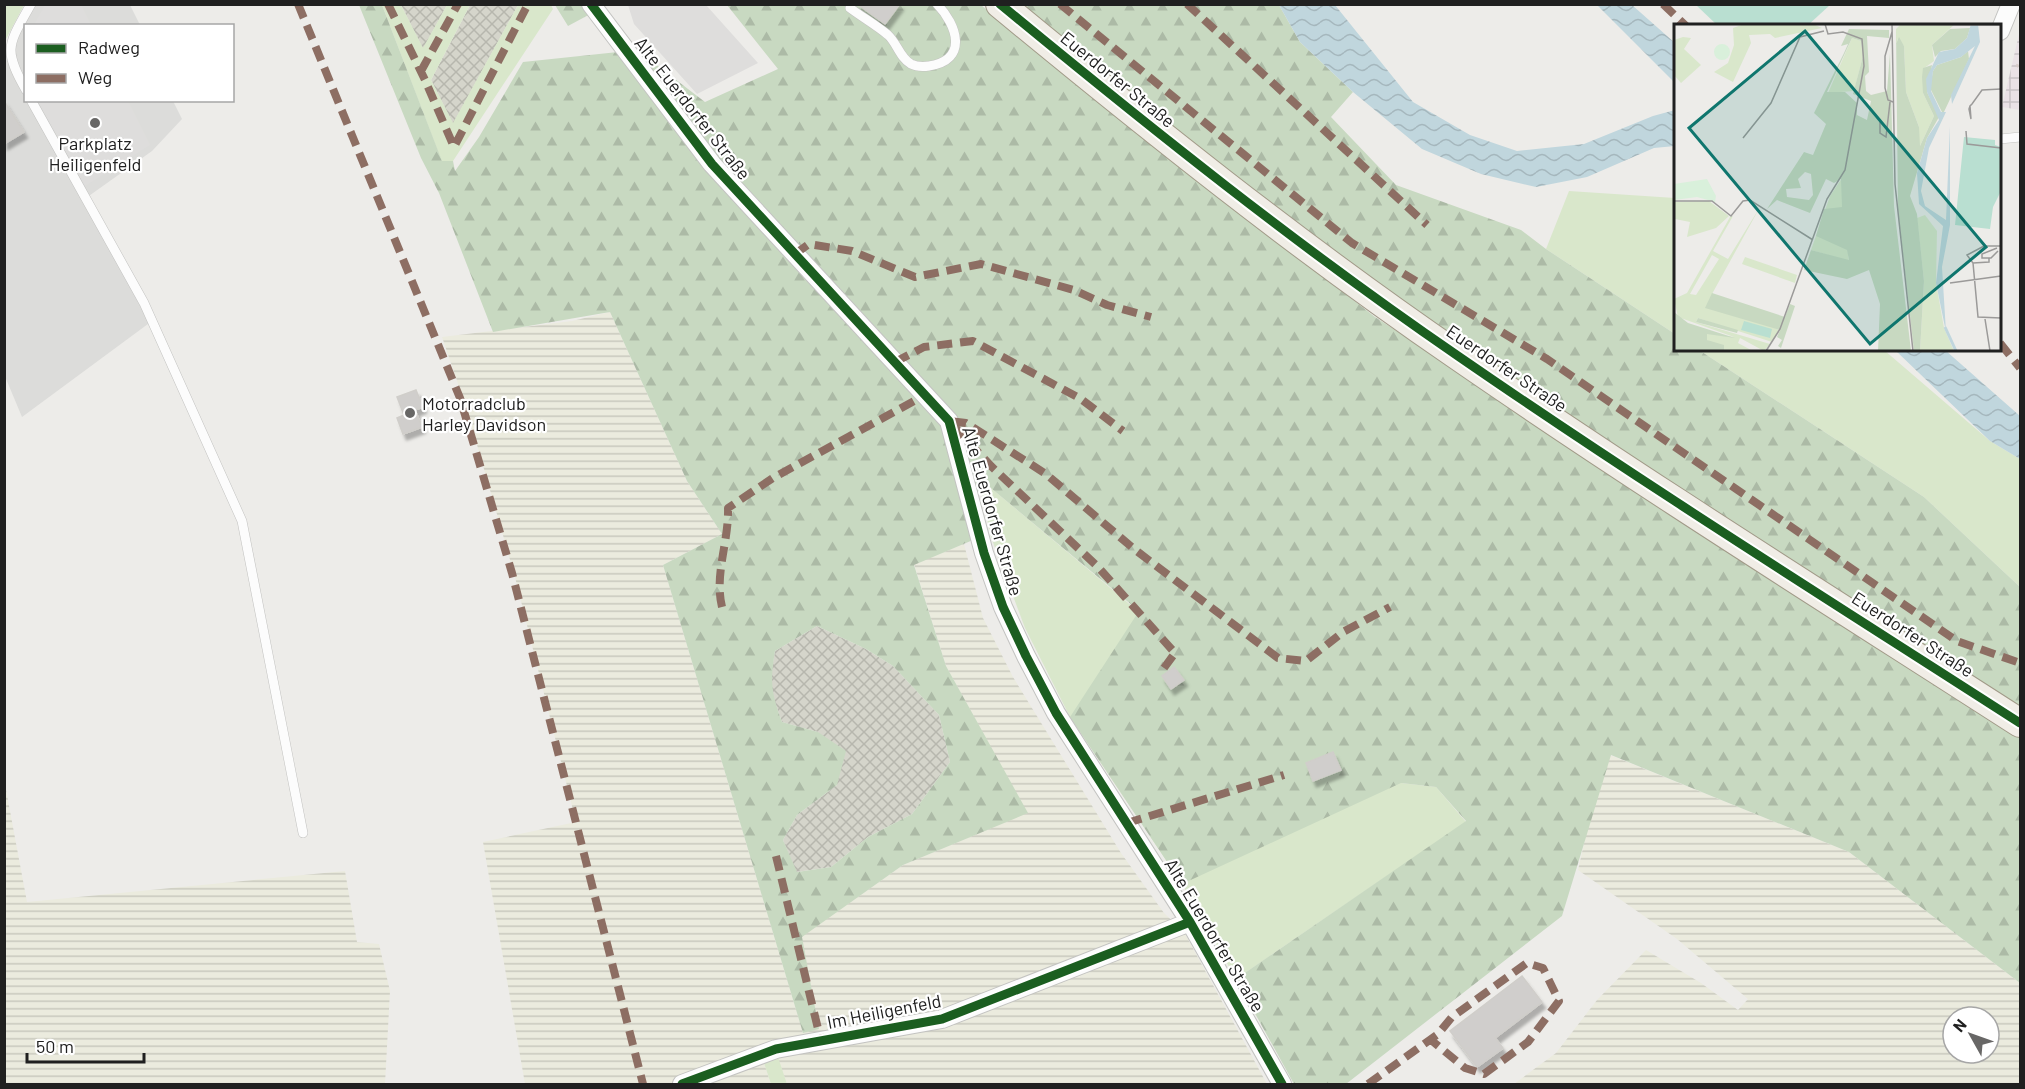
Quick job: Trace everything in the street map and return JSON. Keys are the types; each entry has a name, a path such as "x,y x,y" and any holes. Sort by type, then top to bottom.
{"main road":[{"name":"Euerdorfer Straße","path":"1000,4 1259,213 1457,356 1665,494 2020,723"}],"street":[{"name":"Alte Euerdorfer Straße","path":"591,4 712,164 950,422 984,553 1003,607 1026,656 1056,713 1190,922 1282,1084"},
{"path":"2001,29 2011,4"},
{"name":"Im Heiligenfeld","path":"682,1084 776,1049 942,1019 1190,922"}],"lane":[{"path":"24,86 9,55 12,39 31,4"},
{"path":"850,8 888,35 910,64 920,67 938,64 950,56 956,46 956,32 950,17 937,4"},
{"path":"32,102 144,303 242,521 303,833"},
{"path":"2001,138 2020,137"}],"shaded area":[{"path":"36,5 130,5 140,24 24,24 24,102 174,102 182,119 152,151 86,198 152,321 22,417 4,374 4,54"},
{"path":"45,5 81,5 90,24 35,24"},
{"path":"401,5 447,5 423,49"},
{"path":"470,5 518,5 453,124 431,80"},
{"path":"628,5 706,5 758,63 697,94 634,24"},
{"path":"2020,30 2020,110 2002,107"},
{"name":"Parkplatz Heiligenfeld","path":"39,102 128,102 150,145 85,186"},
{"path":"610,312 687,481 722,534 663,565 803,1033 819,1028 801,937 903,865 1027,813 946,666 914,564 964,544 983,618 1013,677 1121,853 1164,913 1184,932 1267,1084 787,1084 776,1054 763,1060 771,1084 525,1084 483,842 576,822 515,577 467,410 442,337 572,321"},
{"path":"817,626 866,649 893,666 939,715 950,762 912,814 868,837 831,867 796,872 783,840 797,815 837,785 818,732 782,722 771,692 771,674 775,651"},
{"path":"1610,755 1849,852 2020,983 2020,1084 1514,1084 1556,1053 1597,1000 1646,950 1701,983 1738,1010 1748,999 1677,939 1578,870 1589,822"},
{"path":"4,779 27,902 345,871 357,942 379,944 390,991 385,1084 5,1084"}],"green space":[{"path":"4,5 24,5 5,41"},
{"path":"359,5 382,5 442,161 453,161 455,171 479,137 523,62 637,50 705,102 778,69 727,5 981,5 1090,95 1375,317 2020,736 2020,983 1849,852 1611,755 1562,916 1346,1084 1294,1084 1236,979 1466,821 1436,787 1401,783 1182,884 1070,717 1139,611 980,479 973,540 914,565 946,666 1028,813 903,865 802,937 819,1029 803,1033 663,565 722,534 687,481 610,312 493,332 439,193 421,158","holes":["817,626 866,649 893,666 939,715 950,762 912,814 868,837 831,867 797,872 783,840 797,815 837,785 846,751 818,732 782,722 772,687 775,651"]},
{"path":"382,5 401,5 423,48 447,5 470,5 431,80 453,123 518,5 551,5 553,9 453,161 442,162"},
{"path":"555,5 607,5 568,26"},
{"path":"1014,5 1279,5 1300,42 1353,92 1331,117 1396,185 1521,230 1674,333 1674,351 1701,351 1924,497 2020,587 2020,709 1774,555 1414,312 1133,102"},
{"path":"1696,5 1830,5 1809,24 1716,24"},
{"path":"1569,191 1674,198 1674,333 1546,249"},
{"path":"1701,351 1885,351 1990,441 2020,459 2020,587 1924,497"},
{"path":"979,478 1139,612 1401,783 1436,787 1466,822 1236,979 1182,884 1070,717 1025,628 991,537"},
{"path":"777,1054 787,1084 771,1084 763,1060"}],"water":[{"path":"1279,5 1335,5 1413,102 1470,135 1517,151 1584,144 1653,116 1674,110 1674,146 1654,148 1587,177 1536,187 1481,174 1422,149 1353,92 1300,42"},
{"path":"1597,5 1632,5 1674,42 1674,82"},
{"path":"1896,351 1946,351 2020,416 2020,459 1990,441"}],"building":[{"path":"857,4 900,4 885,24"},
{"path":"4,101 24,132 4,144"},
{"name":"Motorradclub Harley Davidson","path":"416,390 423,407 415,410 422,427 403,434 397,418 404,415 397,397"},
{"path":"1174,667 1184,680 1171,689 1162,676"},
{"path":"1333,752 1341,770 1313,781 1306,763"},
{"path":"1522,976 1542,1002 1495,1038 1503,1048 1477,1067 1450,1031"}],"marked path":[{"path":"298,4 460,398 512,573 643,1084"},
{"path":"388,4 454,147 528,4"},
{"path":"421,71 458,4"},
{"path":"1060,4 1352,243 1547,359 1957,641 2020,663"},
{"path":"1187,4 1427,225"},
{"path":"1663,4 1684,24"},
{"path":"795,254 809,244 852,251 915,277 981,264 1074,290 1107,305 1151,317"},
{"path":"895,362 924,347 973,341 1081,399 1123,431"},
{"path":"2001,344 2020,368"},
{"path":"722,607 720,582 728,508 773,478 925,395"},
{"path":"1164,668 1175,653 1098,567 991,466 949,421 966,423 1046,474 1134,549 1278,658 1306,661 1343,632 1390,607"},
{"path":"1127,823 1284,775"},
{"path":"776,856 821,1041"},
{"path":"1368,1084 1438,1034 1452,1017 1527,963 1543,968 1559,1001 1528,1042 1484,1074 1465,1068 1431,1040"}],"cycle path":[{"path":"591,4 712,164 949,421 984,553 1003,607 1026,656 1056,713 1190,922 1282,1084"},
{"path":"1000,4 1225,185 1399,315 1667,496 2020,723"},
{"path":"682,1084 776,1049 942,1019 1190,922"}],"place":[{"name":"Parkplatz Heiligenfeld","path":"95,123"},
{"name":"Motorradclub Harley Davidson","path":"410,413"}]}
